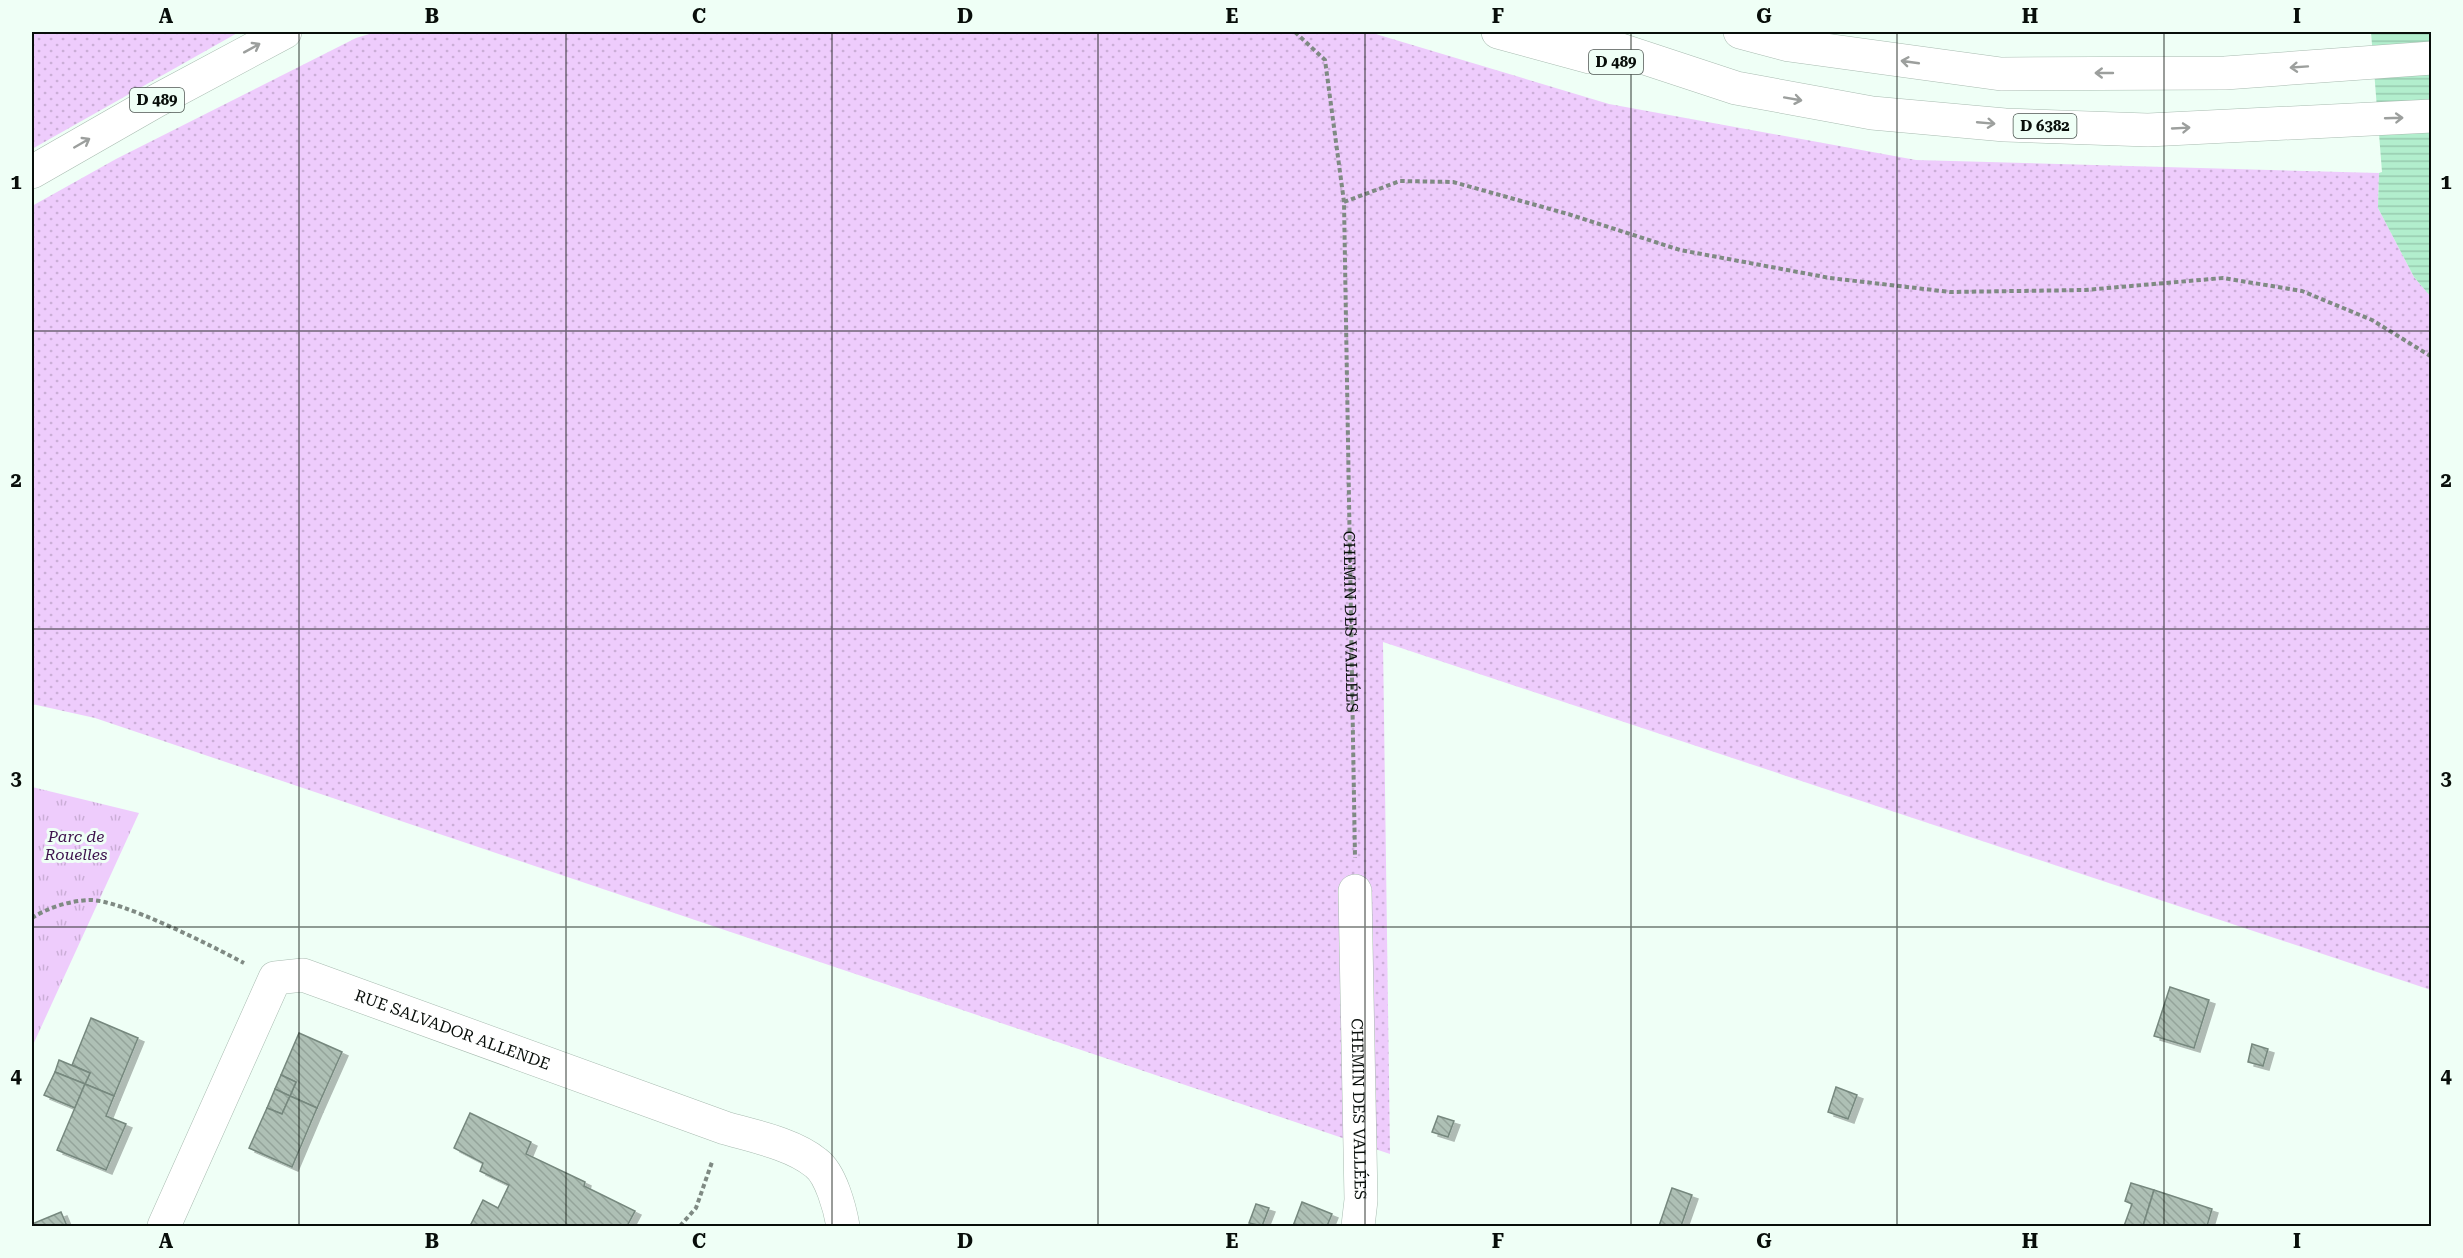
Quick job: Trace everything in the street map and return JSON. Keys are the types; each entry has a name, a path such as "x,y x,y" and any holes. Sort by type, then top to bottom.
{"main road":[{"name":"D 489","path":"32,172 156,101 285,32"},
{"name":"D 489","path":"1498,32 1566,51 1736,88"},
{"name":"D 6382","path":"1566,32 1736,88 1872,113 2005,125 2148,130 2432,116"},
{"path":"1740,32 1789,45 2001,74 2225,73 2432,58"},
{"name":"CHEMIN DES VALLÉES","path":"1356,891 1361,1200 1358,1227"},
{"name":"RUE SALVADOR ALLENDE","path":"274,978 303,975 724,1128 782,1145 818,1163 838,1200 843,1227"},
{"path":"164,1227 274,978"}],"path":[{"name":"CHEMIN DES VALLÉES","path":"1295,32 1325,60 1344,202 1356,891"},
{"path":"1344,202 1400,181 1453,182 1568,214 1680,250 1830,278 1950,292 2085,290 2223,278 2302,291 2372,320 2432,357"},
{"path":"32,918 45,909 90,900 122,907 274,978"},
{"path":"680,1227 696,1208 724,1128"}],"green space":[{"path":"32,32 239,32 32,149"},
{"path":"376,32 1369,32 1609,104 1916,160 2379,173 2378,208 2414,277 2431,297 2431,990 1383,642 1390,1154 95,718 32,704 32,206 116,159 356,38"},
{"name":"Parc de Rouelles","path":"32,787 139,813 32,1047"}],"shaded area":[{"path":"2371,32 2431,32 2431,297 2414,277 2378,208 2379,173 2382,172"}],"building":[{"path":"2170,987 2209,1000 2194,1048 2154,1036"},
{"path":"91,1018 138,1038 114,1096 85,1084 90,1073 72,1065"},
{"path":"299,1033 342,1052 317,1108 290,1096 296,1082 281,1075"},
{"path":"2252,1044 2268,1049 2263,1066 2248,1062"},
{"path":"59,1060 90,1073 85,1084 55,1072"},
{"path":"55,1072 85,1084 75,1108 44,1095"},
{"path":"281,1075 296,1082 290,1096 275,1089"},
{"path":"85,1084 114,1096 106,1116 126,1124 106,1170 57,1150"},
{"path":"1836,1087 1857,1095 1848,1119 1828,1112"},
{"path":"275,1089 290,1096 282,1114 267,1108"},
{"path":"290,1096 317,1108 292,1167 249,1148 267,1108 282,1114"},
{"path":"470,1113 531,1142 526,1154 585,1182 584,1186 635,1211 627,1226 470,1226 483,1200 498,1208 509,1185 480,1171 483,1163 454,1148"},
{"path":"1438,1116 1454,1121 1448,1137 1432,1132"},
{"path":"2131,1183 2154,1190 2143,1226 2124,1226 2132,1204 2125,1201"},
{"path":"1672,1188 1692,1195 1681,1226 1659,1226"},
{"path":"2154,1190 2212,1209 2207,1226 2143,1226"},
{"path":"1302,1202 1332,1214 1327,1226 1293,1226"},
{"path":"1256,1204 1269,1208 1262,1226 1249,1223"},
{"path":"61,1212 67,1226 32,1226 32,1224"}]}
